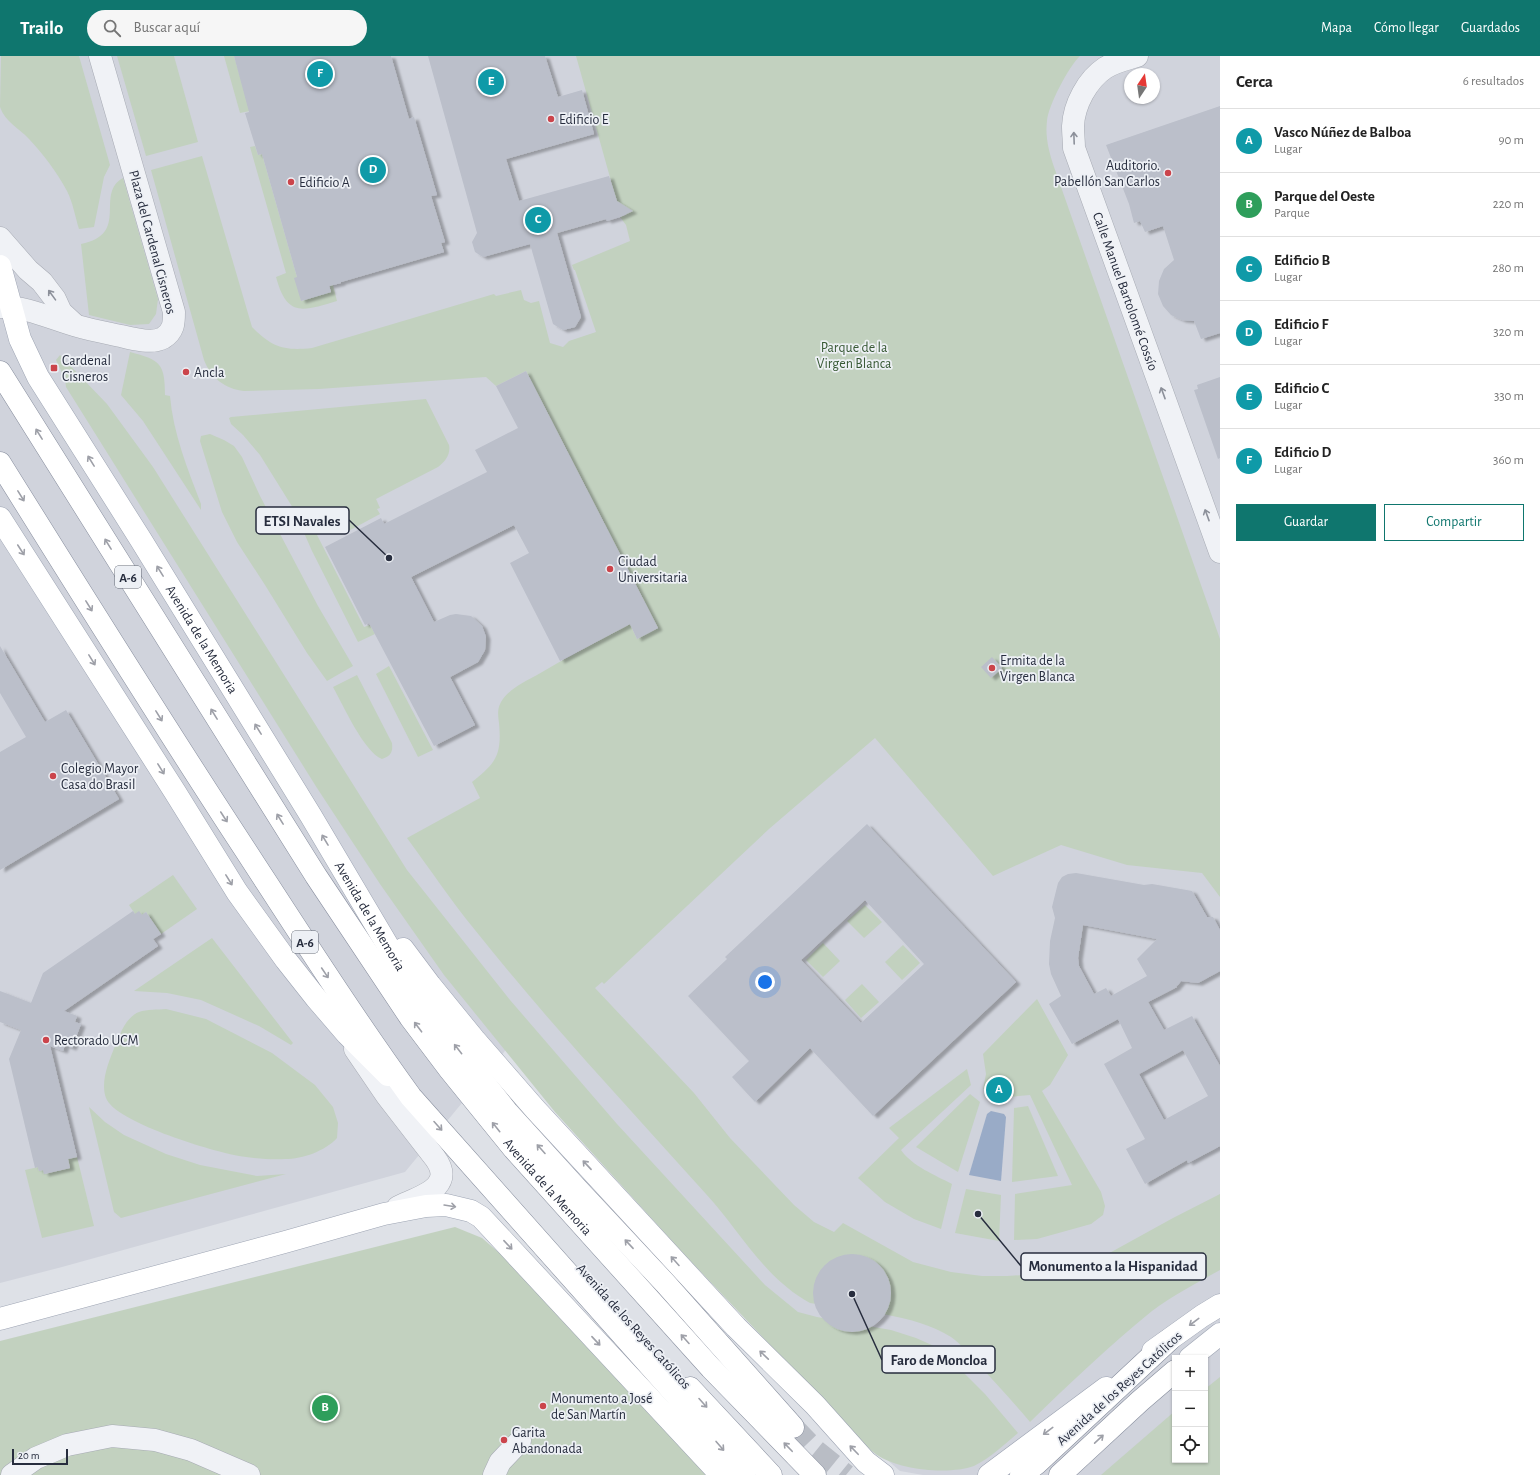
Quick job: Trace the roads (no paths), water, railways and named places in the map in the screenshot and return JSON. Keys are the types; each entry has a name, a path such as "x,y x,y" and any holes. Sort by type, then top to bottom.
{"main road":[{"name":"Avenida de la Memoria","path":"0,266 6,307 38,376 154,560 423,1004"},
{"name":"Avenida de la Memoria","path":"0,372 316,876 410,1017 450,1070 514,1149 711,1368 815,1475"},
{"name":"A-6","path":"0,462 219,811 373,1044 411,1097 491,1185"},
{"path":"0,518 171,785 237,892 286,960 347,1034 411,1097"},
{"name":"Avenida de la Memoria","path":"316,876 423,1004 508,1113 666,1283 793,1427"},
{"path":"352,886 397,940 474,1039 535,1109 736,1327 815,1405 866,1462 883,1475"},
{"path":"491,1185 745,1475"},
{"name":"Avenida de los Reyes Católicos","path":"491,1185 534,1219 559,1244 770,1475"},
{"path":"0,1319 384,1214 426,1206 446,1205 471,1211 481,1217 721,1475"},
{"name":"Avenida de los Reyes Católicos","path":"1021,1475 1036,1464 1169,1340 1220,1305"},
{"name":"Avenida de los Reyes Católicos","path":"1194,1355 1220,1334"},
{"path":"988,1475 1096,1396 1144,1357 1169,1340"},
{"path":"1200,1355 1220,1344"},
{"name":"Avenida de los Reyes Católicos","path":"1060,1475 1172,1374"}],"street":[{"name":"Plaza del Cardenal Cisneros","path":"6,307 142,341 162,338 172,331 174,325 174,312 100,56"},
{"name":"Calle Manuel Bartolomé Cossío","path":"1137,56 1105,68 1086,88 1078,105 1073,125 1074,148 1220,552"},
{"name":"Plaza del Cardenal Cisneros","path":"0,238 28,270 42,282 55,299 61,312 76,325"},
{"path":"347,1034 358,1055 387,1096 436,1158 442,1168 442,1179 432,1190 384,1214"},
{"path":"12,1475 36,1458 67,1445 112,1436 155,1440 191,1450 249,1475"},
{"path":"494,1475 500,1462 520,1441"}],"water":[{"path":"991,1111 1004,1114 1006,1117 1001,1181 969,1175 987,1114"}],"tunnel":[{"path":"793,1427 815,1450 846,1475"}],"place":[{"name":"Edificio D","path":"320,74"},
{"name":"Edificio C","path":"491,82"},
{"name":"Edificio E","path":"551,119"},
{"name":"Edificio F","path":"373,170"},
{"name":"Auditorio. Pabellón San Carlos","path":"1168,173"},
{"name":"Edificio A","path":"291,182"},
{"name":"Edificio B","path":"538,220"},
{"name":"Cardenal Cisneros","path":"54,368"},
{"name":"Ancla","path":"186,372"},
{"name":"ETSI Navales","path":"389,558"},
{"name":"Ciudad Universitaria","path":"610,569"},
{"name":"Ermita de la Virgen Blanca","path":"992,668"},
{"name":"Colegio Mayor Casa do Brasil","path":"53,776"},
{"name":"Rectorado UCM","path":"46,1040"},
{"name":"Vasco Núñez de Balboa","path":"999,1090"},
{"name":"Monumento a la Hispanidad","path":"978,1214"},
{"name":"Faro de Moncloa","path":"852,1294"},
{"name":"Monumento a José de San Martín","path":"543,1406"},
{"name":"Parque del Oeste","path":"325,1408"},
{"name":"Garita Abandonada","path":"504,1440"}],"park label":[{"name":"Parque de la Virgen Blanca","path":"854,356"}]}
